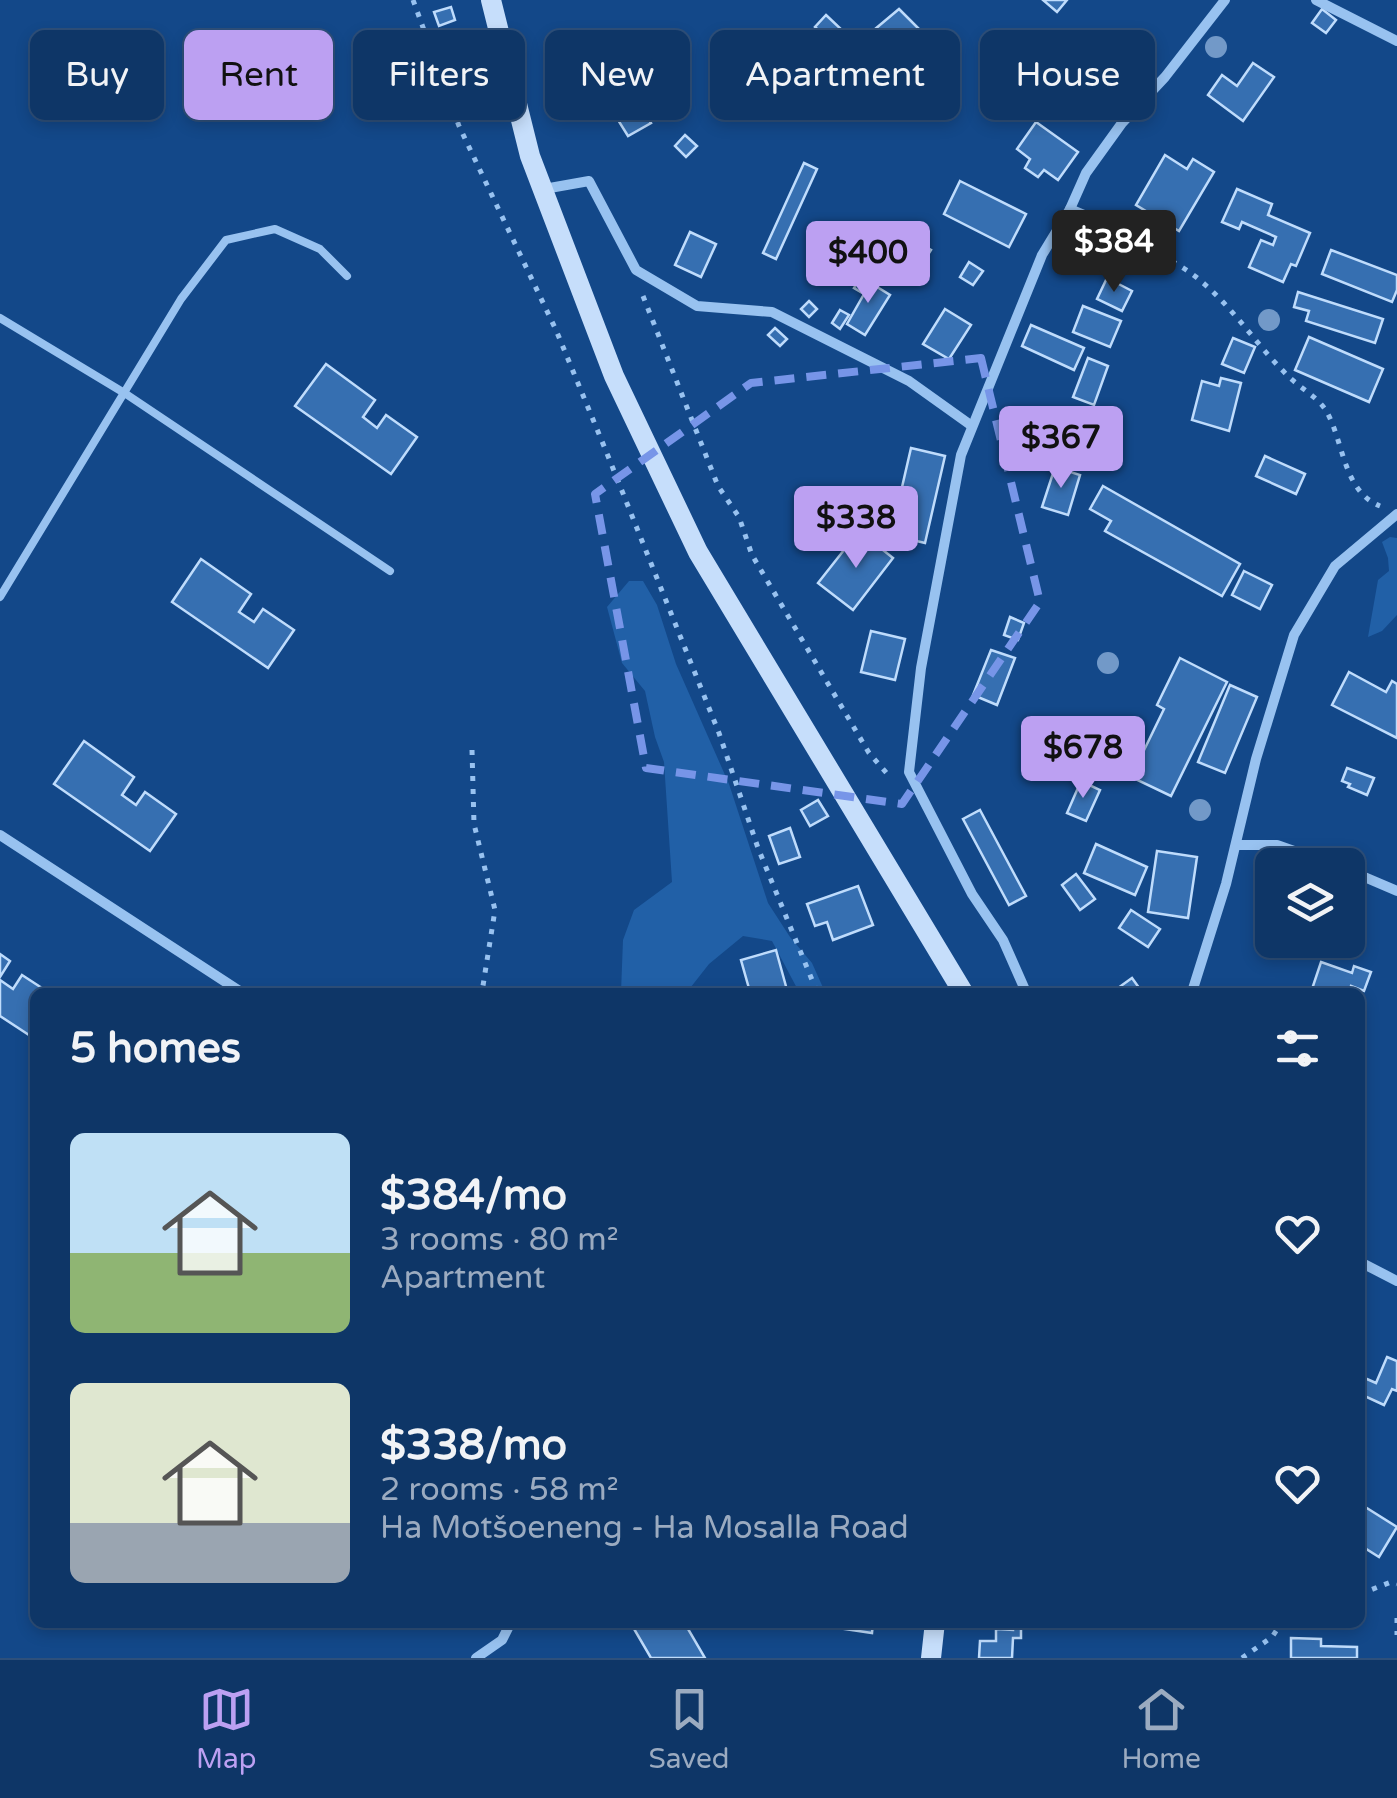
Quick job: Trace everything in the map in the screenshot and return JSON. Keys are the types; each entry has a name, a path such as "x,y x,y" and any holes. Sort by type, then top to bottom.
{"main road":[{"path":"491,0 530,156 614,376 698,552 961,988"},
{"path":"931,1658 934,1628"}],"street":[{"path":"1024,988 1004,940 972,894 909,772 920,668 961,455 1042,255 1086,173 1122,123 1225,0"},
{"path":"1316,0 1397,41"},
{"path":"542,189 589,181 636,270 697,306 772,312 908,381 972,426"},
{"path":"1070,209 1124,232"},
{"path":"1193,988 1294,635 1335,566 1397,514"},
{"path":"0,835 235,988"},
{"path":"1236,845 1283,848"},
{"path":"1365,877 1397,891"},
{"path":"1365,1265 1397,1281"},
{"path":"476,1658 502,1640 509,1628"}],"lane":[{"path":"0,597 181,299 226,240 275,228 320,249 347,276"},
{"path":"0,318 126,394 390,571"}],"path":[{"path":"413,0 459,126 556,330 592,416 815,988"},
{"path":"1124,232 1180,264 1204,284 1282,370 1314,397 1326,411 1350,475 1370,502 1383,507"},
{"path":"636,270 647,308 718,486 740,517 752,555 869,753 898,786 914,782"},
{"path":"472,750 474,824 496,910 483,988"},
{"path":"1365,1592 1390,1582 1397,1584"},
{"path":"1397,1618 1397,1636"},
{"path":"1242,1658 1272,1637 1278,1628"}],"highlighted area":[{"path":"981,358 1040,602 902,804 646,768 595,494 751,383"}],"shaded area":[{"path":"1397,538 1397,615 1382,631 1368,637 1378,580 1389,571 1382,542"},
{"path":"629,581 643,581 657,605 676,664 729,784 768,903 812,963 823,988 797,988 772,941 743,936 709,964 690,988 621,988 623,940 634,910 672,882 664,762 645,691 622,663 607,607"}],"building":[{"path":"1043,0 1067,0 1057,12"},
{"path":"451,7 455,20 439,26 434,12"},
{"path":"899,9 919,29 918,30 874,30"},
{"path":"1322,9 1336,20 1326,33 1312,23"},
{"path":"826,15 842,30 818,30 815,27"},
{"path":"1253,63 1274,77 1243,121 1208,95 1222,75 1237,86"},
{"path":"618,120 649,120 651,123 628,136"},
{"path":"1036,122 1078,152 1058,180 1044,170 1038,177 1025,168 1030,159 1017,149"},
{"path":"685,135 697,146 686,157 675,146"},
{"path":"1165,155 1187,169 1193,159 1214,172 1179,231 1136,205"},
{"path":"804,163 817,169 776,259 763,253"},
{"path":"960,181 1026,214 1009,247 944,214"},
{"path":"1237,189 1272,204 1268,215 1310,233 1296,266 1291,264 1283,282 1249,267 1261,240 1273,245 1276,237 1242,222 1239,229 1222,222"},
{"path":"690,232 716,244 701,277 675,265"},
{"path":"921,244 931,250 926,258 915,252"},
{"path":"894,245 908,253 902,263 888,255"},
{"path":"1331,250 1397,275 1392,302 1322,274"},
{"path":"969,262 983,271 973,285 960,277"},
{"path":"861,277 890,295 865,335 847,324 864,294 854,288"},
{"path":"1107,278 1132,291 1122,311 1097,299"},
{"path":"1298,292 1383,319 1375,343 1306,321 1309,311 1294,307"},
{"path":"809,301 817,309 809,317 801,309"},
{"path":"1083,306 1121,321 1110,347 1073,332"},
{"path":"945,309 971,325 949,359 923,344"},
{"path":"840,310 849,315 840,329 832,323"},
{"path":"1031,325 1084,348 1074,370 1022,346"},
{"path":"775,328 787,339 780,346 768,335"},
{"path":"1309,337 1383,369 1369,402 1295,370"},
{"path":"1233,338 1255,347 1244,373 1222,364"},
{"path":"1088,358 1108,366 1094,405 1073,397"},
{"path":"326,364 375,400 363,417 377,428 386,415 417,437 391,474 295,406"},
{"path":"1221,378 1241,383 1229,431 1192,420 1202,381 1219,386"},
{"path":"911,448 945,456 925,543 891,535"},
{"path":"1265,456 1305,474 1296,494 1256,476"},
{"path":"1055,467 1080,475 1068,515 1042,507"},
{"path":"1103,486 1240,564 1222,596 1105,531 1111,521 1090,509"},
{"path":"829,505 848,516 838,535 819,524"},
{"path":"859,531 893,558 853,610 818,583"},
{"path":"201,559 251,594 239,612 254,622 263,609 294,630 268,668 172,602"},
{"path":"1244,571 1272,585 1260,609 1232,595"},
{"path":"1010,617 1024,623 1018,640 1004,635"},
{"path":"871,631 905,639 895,680 861,672"},
{"path":"991,650 1015,658 997,705 973,695"},
{"path":"1180,658 1227,682 1171,796 1131,777 1164,709 1157,705"},
{"path":"1349,672 1386,692 1392,681 1397,684 1397,738 1332,705"},
{"path":"1230,685 1257,697 1225,773 1198,762"},
{"path":"1072,722 1117,743 1101,777 1056,756"},
{"path":"84,741 134,777 122,795 136,805 145,792 176,814 150,851 54,784"},
{"path":"1347,768 1374,778 1367,795 1342,781"},
{"path":"1081,781 1100,790 1086,821 1067,813"},
{"path":"818,800 828,816 810,826 801,810"},
{"path":"980,810 1026,896 1009,905 963,819"},
{"path":"790,828 800,857 779,864 769,836"},
{"path":"1096,844 1147,867 1135,895 1084,873"},
{"path":"1157,851 1197,857 1188,918 1148,912"},
{"path":"1076,874 1095,899 1080,910 1062,885"},
{"path":"858,886 873,925 833,940 827,922 815,926 807,904"},
{"path":"1131,910 1160,929 1148,947 1119,928"},
{"path":"776,950 786,988 749,988 741,960"},
{"path":"0,954 10,961 0,977"},
{"path":"1321,962 1352,973 1354,966 1371,972 1365,988 1312,988"},
{"path":"22,975 42,988 30,988 29,1035 0,1016 0,980 13,989"},
{"path":"1132,978 1139,988 1118,988"},
{"path":"1387,1357 1397,1361 1397,1391 1392,1389 1384,1405 1365,1396 1365,1378 1376,1383"},
{"path":"1365,1507 1397,1527 1379,1557 1365,1548"},
{"path":"634,1628 688,1628 705,1658 651,1658"},
{"path":"838,1628 872,1628 872,1633"},
{"path":"1021,1628 1021,1638 1013,1638 1012,1658 979,1658 980,1641 996,1641 996,1629"},
{"path":"1291,1638 1321,1639 1321,1646 1357,1647 1357,1658 1291,1658"}]}
